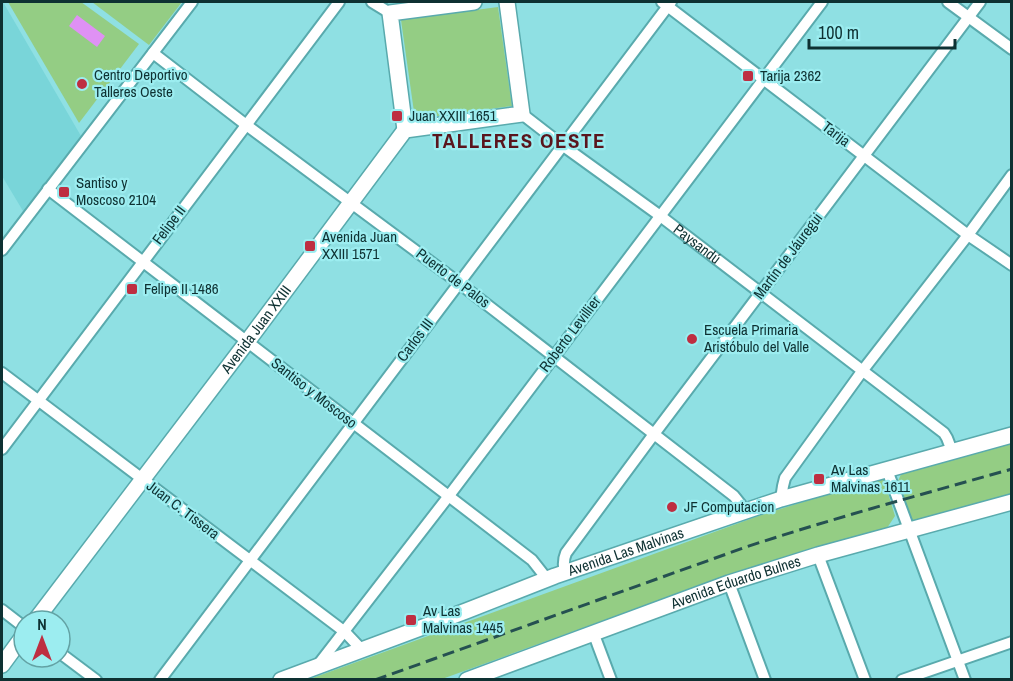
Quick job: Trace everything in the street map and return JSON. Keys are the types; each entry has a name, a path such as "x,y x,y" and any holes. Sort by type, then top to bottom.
{"main road":[{"path":"474,2 390,13 405,130 522,114 507,2"},
{"name":"Avenida Juan XXIII","path":"44,609 405,130"},
{"name":"Avenida Las Malvinas","path":"281,680 547,579 781,499 1011,435"},
{"name":"Avenida Eduardo Bulnes","path":"467,680 729,584 818,555 1011,502"},
{"path":"2,666 12,652"}],"street":[{"path":"2,250 192,2"},
{"name":"Felipe II","path":"2,449 339,2"},
{"path":"372,2 390,13"},
{"name":"Roberto Levillier","path":"318,666 822,2"},
{"path":"948,2 1011,49"},
{"name":"Martín de Jáuregui","path":"565,573 563,559 566,553 980,2"},
{"name":"Tarija","path":"667,3 968,235 1011,265"},
{"name":"Carlos III","path":"160,680 667,3"},
{"name":"Puerto de Palos","path":"153,54 459,283 734,496 746,511"},
{"name":"Paysandú","path":"522,114 659,215 944,433 952,451"},
{"path":"781,499 785,478 863,370 968,235 1011,175"},
{"name":"Santiso y Moscoso","path":"48,189 532,560 547,579"},
{"name":"Juan C. Tissera","path":"2,373 345,632 362,650"},
{"path":"887,470 965,680"},
{"path":"818,555 865,680"},
{"path":"729,584 765,680"},
{"path":"593,632 610,680"},
{"path":"902,680 1011,642"},
{"path":"72,662 96,680"}],"shaded area":[{"path":"2,2 81,136 23,211 2,176"},
{"path":"77,15 105,36 97,47 69,26"}],"green space":[{"name":"Centro Deportivo Talleres Oeste","path":"8,2 81,2 139,44 79,123"},
{"path":"92,2 182,2 149,45"},
{"path":"498,7 512,106 415,119 401,20"},
{"path":"1011,442 1011,497 923,521 912,521 898,481 902,472"},
{"path":"877,479 884,480 895,516 887,528 735,573 442,679 307,680 761,515"}],"railway":[{"path":"375,680 746,547 845,516 1012,469"}],"place":[{"name":"Tarija 2362","path":"748,76"},
{"name":"Centro Deportivo Talleres Oeste","path":"82,84"},
{"name":"Juan XXIII 1651","path":"397,116"},
{"name":"Santiso y Moscoso 2104","path":"64,192"},
{"name":"Avenida Juan XXIII 1571","path":"310,246"},
{"name":"Felipe II 1486","path":"132,289"},
{"name":"Escuela Primaria Aristóbulo del Valle","path":"692,339"},
{"name":"Av Las Malvinas 1611","path":"819,479"},
{"name":"JF Computacion","path":"672,507"},
{"name":"Av Las Malvinas 1445","path":"411,620"}],"district":[{"name":"TALLERES OESTE","path":"519,141"}]}
